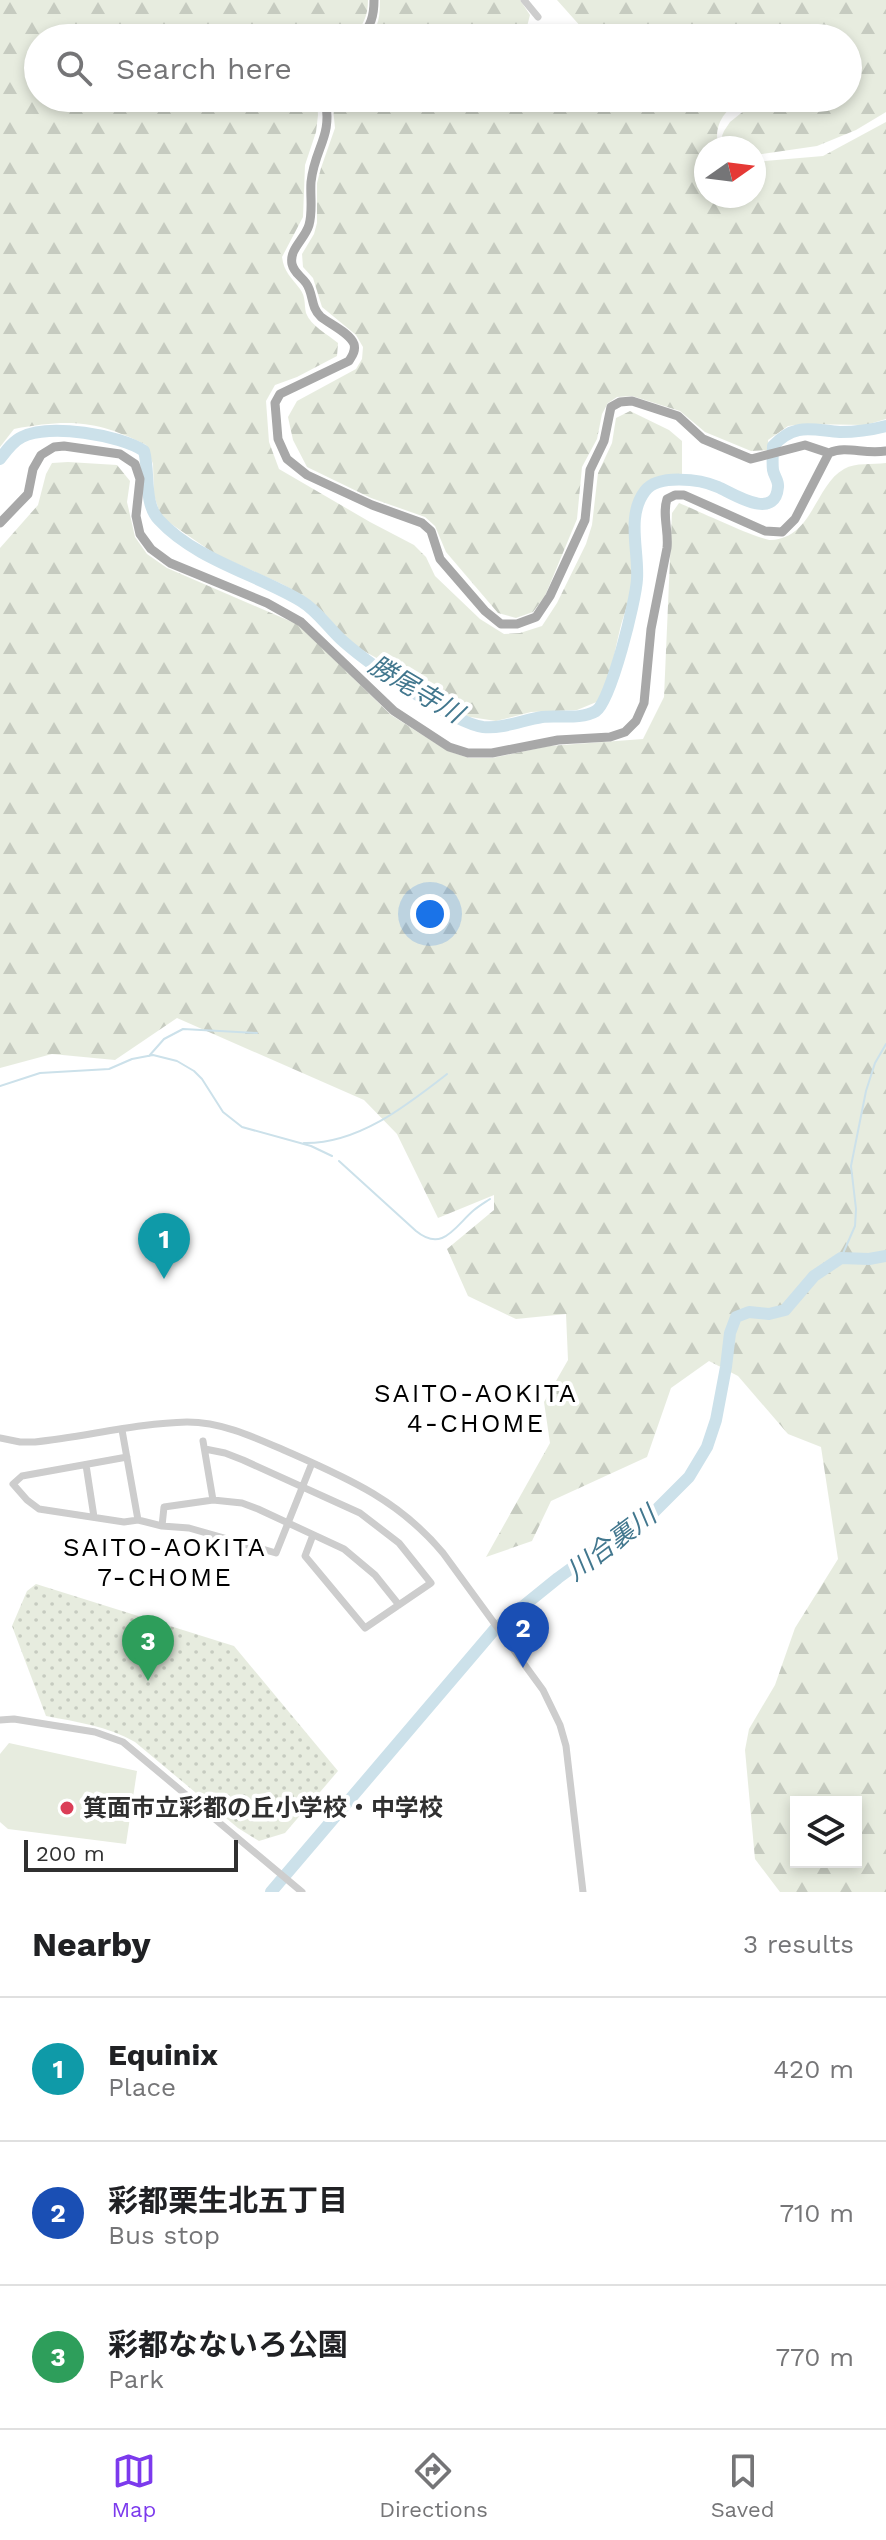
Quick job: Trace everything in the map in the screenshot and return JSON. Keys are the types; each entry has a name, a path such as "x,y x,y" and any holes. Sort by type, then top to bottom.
{"main road":[{"path":"371,24 374,0"},
{"path":"326,112 328,127 313,170 308,230 293,253 292,265 307,285 318,314 350,339 355,353 349,361 280,394 275,403 278,439 287,459 307,475 372,505 422,523 431,531 440,559 485,611 501,624 517,624 536,617 550,596 585,520 590,470 604,441 611,407 620,402 632,401 678,416 703,439 751,459 805,445 829,453 844,448 868,454 886,451"},
{"path":"0,523 28,494 33,469 41,455 54,447 120,454 135,464 140,479 136,516 140,534 151,549 170,563 267,603 301,622 394,711 449,747 468,753 492,753 558,740 610,737 625,732 636,721 644,703 651,629 669,535 664,508 667,499 684,495 765,531 782,532 795,519 829,453"}],"street":[{"path":"524,0 538,17"},
{"path":"0,1438 35,1442 168,1423 210,1423 244,1433 354,1481 404,1514 426,1533 483,1606 543,1690 560,1725 566,1746 583,1892"},
{"path":"122,1430 138,1520"},
{"path":"213,1500 204,1445 360,1513 376,1523 414,1560 431,1583 365,1628 305,1556 313,1535"},
{"path":"127,1457 22,1476 13,1484 39,1509 189,1528 276,1553 312,1463"},
{"path":"86,1465 94,1517"},
{"path":"162,1526 164,1507 213,1500 242,1503 344,1549 362,1562 399,1605"},
{"path":"0,1720 14,1719 95,1732 123,1742 302,1892"}],"green space":[{"path":"0,0 368,0 362,24 24,24 24,112 318,112 316,132 305,165 303,217 282,257 286,271 303,295 308,318 338,343 337,356 275,385 266,401 269,442 279,469 414,545 426,557 435,576 480,619 504,634 542,626 557,603 586,544 592,525 598,473 612,443 616,418 630,411 669,430 682,441 682,478 670,476 649,480 634,505 630,529 633,567 629,599 599,701 577,710 531,712 496,721 464,716 353,645 305,597 215,554 161,517 154,495 153,464 146,445 97,426 67,423 14,429 0,447"},
{"path":"380,0 520,0 530,15 528,24 377,24"},
{"path":"557,0 886,0 886,112 856,130 817,146 766,153 766,136 722,136 730,122 742,112 862,112 862,24 578,24"},
{"path":"333,112 726,112 717,136 694,136 694,208 766,208 766,161 823,156 886,122 886,419 866,425 788,426 768,440 769,450 751,451 705,432 680,411 632,396 617,397 608,403 602,414 597,439 582,467 577,519 545,596 533,612 516,618 498,613 446,552 435,526 425,517 371,498 307,467 293,440 288,417 297,401 356,369 362,359 363,347 356,335 322,307 313,278 303,267 302,254 317,223 317,183 335,128"},
{"path":"52,463 117,465 130,481 127,502 135,537 147,554 167,568 299,625 391,715 448,751 469,758 492,758 549,746 643,739 664,697 672,513 679,503 771,540 785,537 796,530 826,487 844,469 886,463 886,1892 780,1892 755,1859 745,1750 749,1729 775,1685 795,1628 838,1559 821,1447 788,1434 738,1376 709,1361 671,1388 647,1457 551,1501 532,1541 486,1557 550,1443 544,1402 568,1360 566,1314 516,1319 468,1296 447,1249 494,1210 494,1195 438,1218 397,1134 364,1100 177,1018 115,1060 52,1054 0,1068 0,548 38,505"},
{"path":"36,1584 234,1646 338,1771 285,1833 259,1841 238,1828 135,1742 103,1728 46,1716 12,1626 27,1591"},
{"name":"箕面市立彩都の丘小学校・中学校","path":"9,1743 137,1771 126,1844 8,1829 0,1822 0,1754"}],"waterway":[{"name":"勝尾寺川","path":"0,459 19,439 49,431 102,436 144,451 151,505 159,520 174,534 208,556 301,601 356,652 432,704 469,723 490,727 542,717 583,715 596,711 602,703 622,649 636,590 636,511 639,501 651,486 669,480 690,480 710,484 752,502 769,503 778,487 773,470 773,446 781,438 804,429 846,432 886,426"},
{"path":"149,1056 164,1039 183,1029 257,1033"},
{"path":"841,1258 855,1226 851,1166 866,1091 875,1063 886,1044"},
{"path":"0,1086 40,1073 109,1069 132,1059 153,1055 177,1061 194,1071 223,1112 242,1127 311,1146 332,1156"},
{"path":"304,1143 324,1142 362,1130 398,1110 447,1074"},
{"path":"339,1161 425,1237 434,1239 448,1235 490,1199"},
{"name":"川合裏川","path":"271,1892 495,1629 558,1578 654,1512 689,1477 707,1447 716,1420 730,1333 736,1317 749,1312 769,1314 785,1310 814,1276 841,1258 886,1256"}],"place":[{"name":"Equinix","path":"164,1279"},
{"name":"彩都栗生北五丁目","path":"523,1668"},
{"name":"彩都なないろ公園","path":"148,1681"},
{"name":"箕面市立彩都の丘小学校・中学校","path":"67,1808"}],"district":[{"name":"SAITO-AOKITA 4-CHOME","path":"476,1408"},
{"name":"SAITO-AOKITA 7-CHOME","path":"165,1562"}]}
